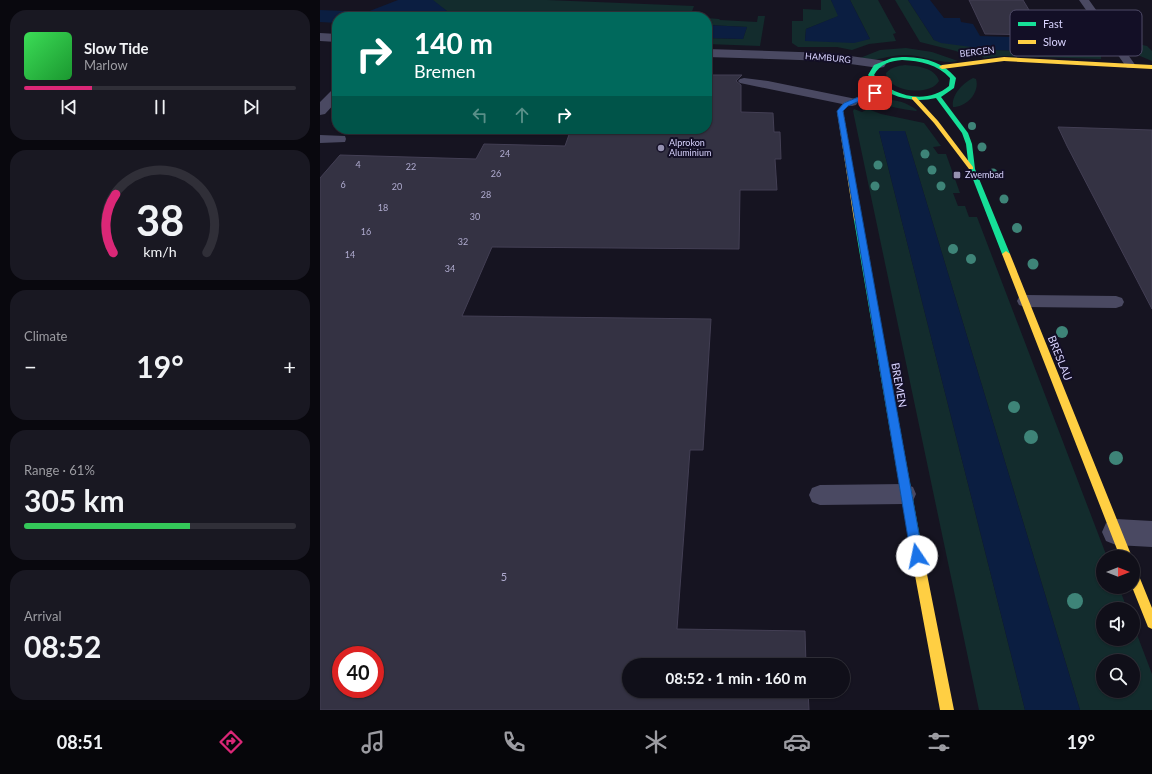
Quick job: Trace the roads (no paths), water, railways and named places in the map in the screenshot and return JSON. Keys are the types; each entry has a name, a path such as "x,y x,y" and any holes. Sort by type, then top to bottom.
{"street":[{"path":"320,37 332,38"},
{"name":"HAMBURG","path":"712,53 829,57 879,64"},
{"name":"HAMBURG","path":"777,56 871,75"},
{"path":"894,59 924,60 942,67 954,81 952,88 937,96 914,98 892,94 883,89 873,80 871,75 872,71 879,64 894,59"},
{"name":"BERGEN","path":"942,67 1004,59 1152,67"},
{"name":"BERGEN","path":"989,71 1039,62"},
{"name":"BERGEN","path":"952,77 965,75"},
{"name":"BREMEN","path":"883,89 846,104 840,111 905,494 947,710"},
{"name":"BRESLAU","path":"937,96 965,133 969,144 972,169 1123,550"},
{"path":"320,111 332,98"},
{"name":"BRESLAU","path":"914,98 936,122 972,169"},
{"path":"1116,532 1152,534"},
{"path":"1140,593 1152,623"}],"lane":[{"path":"1084,0 1091,10"},
{"path":"1124,56 1131,66"},
{"path":"744,81 764,83 833,96 852,102"},
{"path":"320,139 340,139"},
{"path":"1024,301 1116,302"},
{"path":"820,494 905,494"}],"water":[{"path":"398,0 433,0 448,12 367,12"},
{"path":"831,0 850,0 870,39 854,43 805,41 806,29 838,16"},
{"path":"908,0 930,0 944,18 960,18 961,22 973,24 980,36 1010,37 1010,51 941,43 934,40"},
{"path":"320,10 367,12 332,12 332,23 320,22"},
{"path":"712,25 747,27 743,39 712,38"},
{"path":"879,131 905,131 1080,710 1025,710"}],"place":[{"name":"Alprokon Aluminium","path":"661,148"},
{"name":"Zwembad","path":"957,175"}]}
